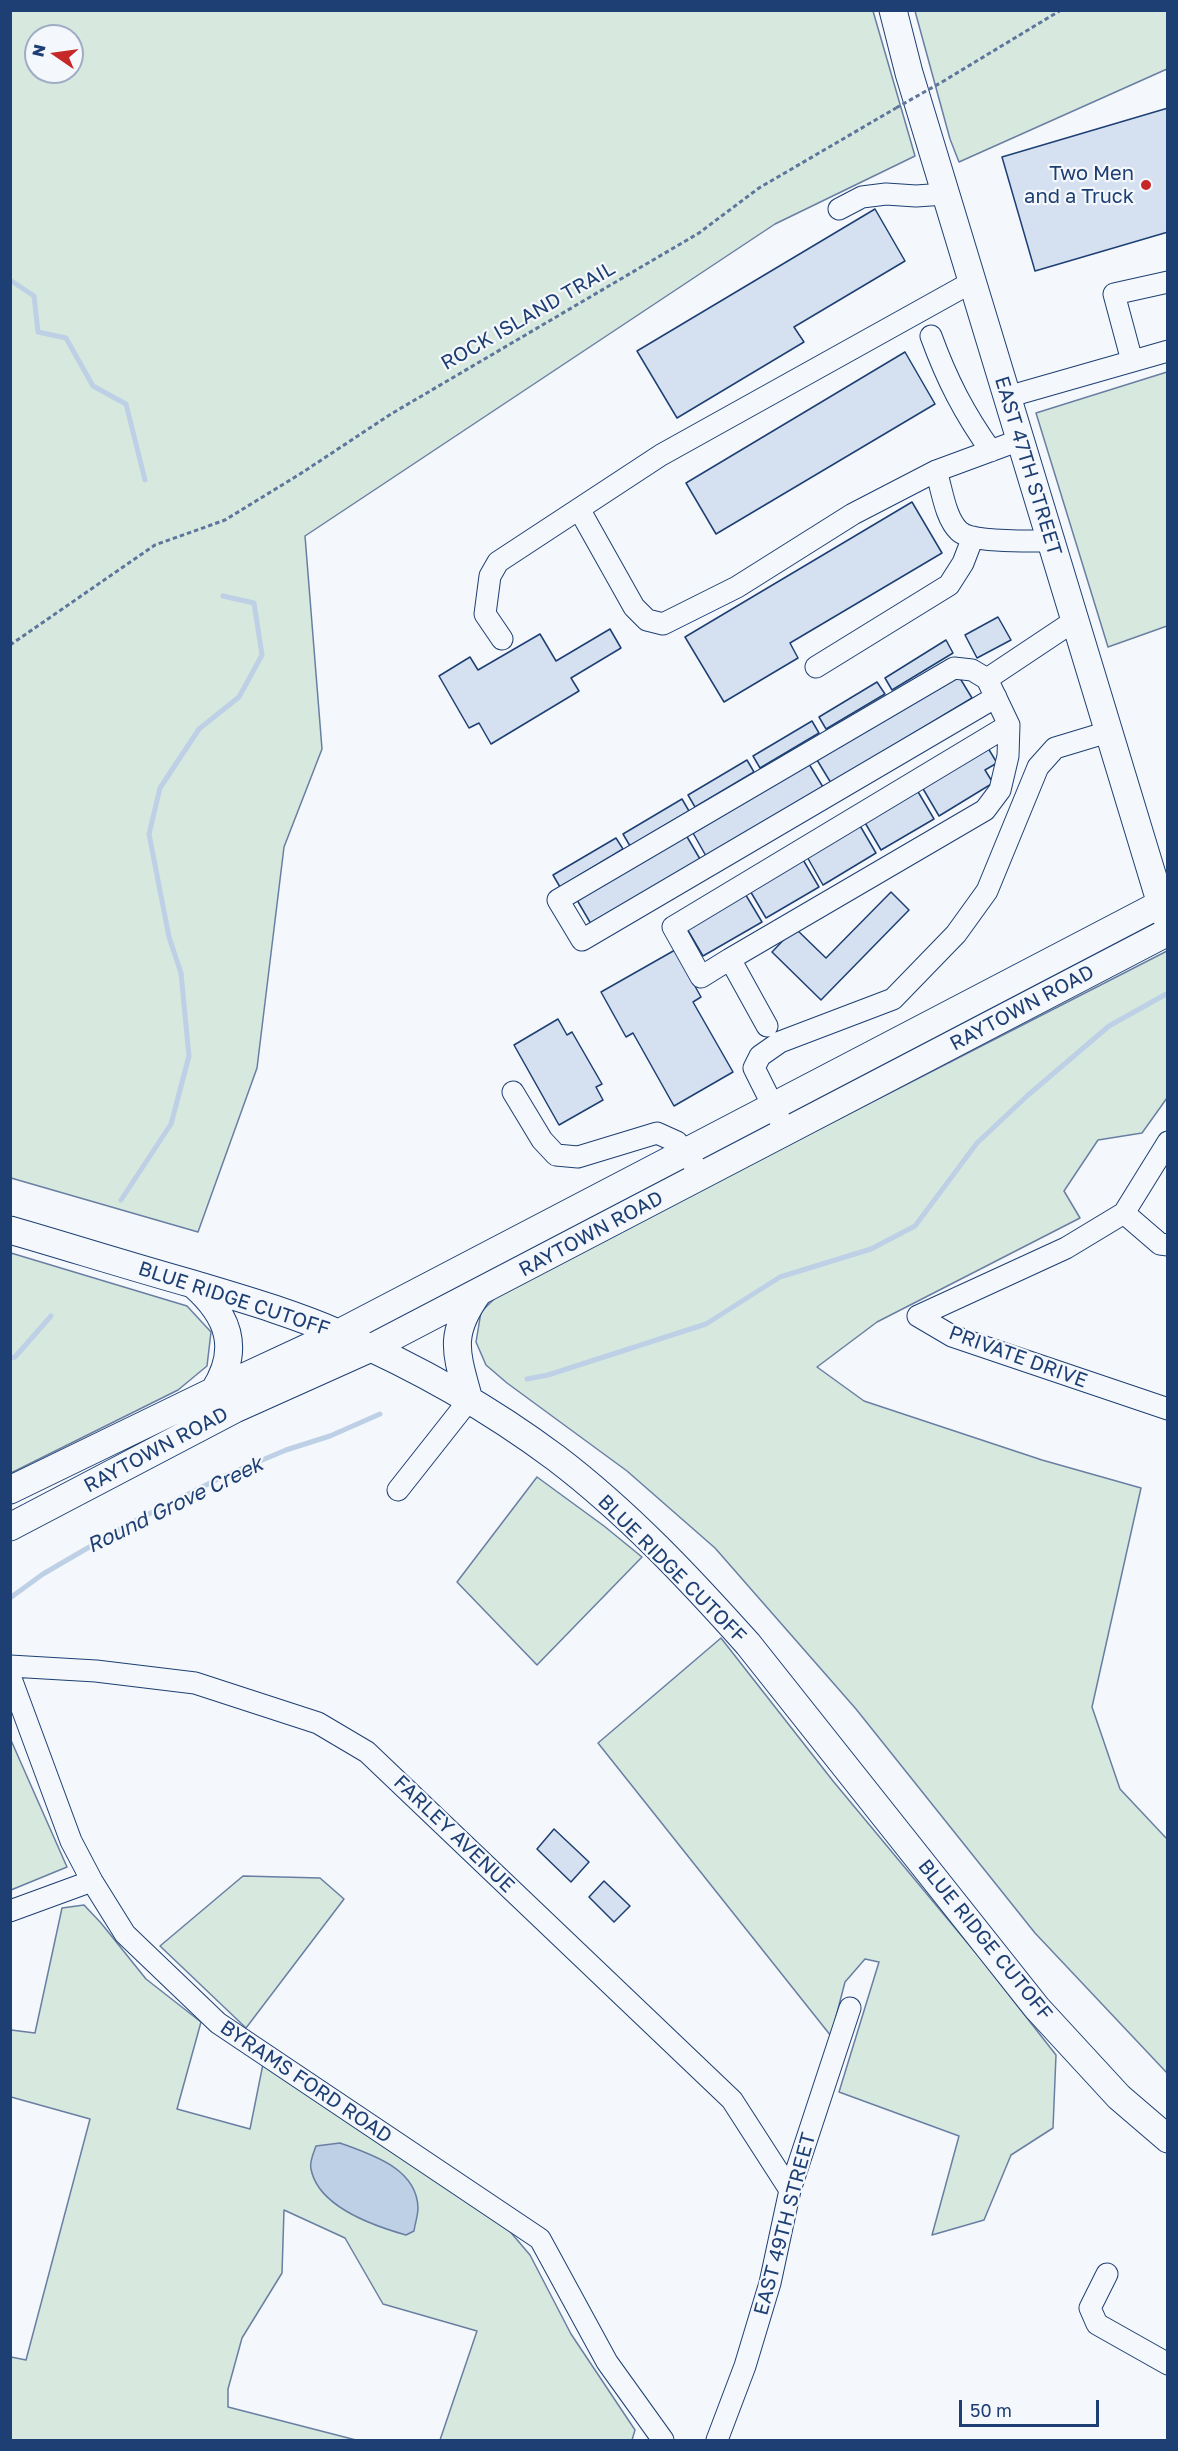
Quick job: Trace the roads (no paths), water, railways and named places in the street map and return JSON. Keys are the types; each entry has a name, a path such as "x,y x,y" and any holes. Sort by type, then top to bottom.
{"main road":[{"name":"EAST 47TH STREET","path":"893,10 909,73 1074,621 1165,908"},
{"name":"RAYTOWN ROAD","path":"10,1490 339,1333 773,1107 1165,908"},
{"name":"RAYTOWN ROAD","path":"10,1527 235,1409 371,1348 478,1293 1167,932"},
{"name":"BLUE RIDGE CUTOFF","path":"10,1230 261,1304 339,1333 423,1373 500,1418 557,1459 629,1521 699,1589 748,1644 1037,2008 1119,2097 1167,2139"},
{"path":"193,1284 210,1299 227,1328 228,1360 214,1391"},
{"path":"468,1400 459,1364 458,1327 465,1311 478,1293"}],"street":[{"path":"839,209 862,197 886,194 916,196 945,194"},
{"path":"502,639 485,615 490,576 498,562 661,455 972,282"},
{"path":"1132,361 1114,294 1167,282"},
{"path":"931,336 944,372 966,415 991,451"},
{"path":"1007,397 1167,351"},
{"path":"579,509 634,607 647,620 663,624 737,587 853,514 936,471 1020,440"},
{"path":"936,471 950,516 959,531 973,537 1012,541 1050,541"},
{"path":"816,667 949,585 963,563 973,537"},
{"path":"1008,724 673,927 701,977 985,810 1000,790 1008,756 1008,724 991,688 972,670 954,668 558,900 582,940 991,688 1074,621"},
{"path":"786,1132 754,1068 760,1056 780,1042 892,999 956,934 987,891 1038,767 1055,748 1108,732"},
{"path":"730,959 767,1026"},
{"path":"513,1092 542,1140 556,1155 578,1157 657,1134 677,1142 702,1175"},
{"name":"PRIVATE DRIVE","path":"1167,1142 1124,1213 1066,1248 918,1316 952,1336 1167,1409"},
{"path":"1124,1213 1160,1244 1167,1245"},
{"path":"398,1490 468,1400"},
{"name":"FARLEY AVENUE","path":"10,1666 96,1671 195,1683 318,1723 367,1752 732,2100 790,2190"},
{"name":"BYRAMS FORD ROAD","path":"10,1676 71,1842 125,1934 218,2023 540,2239 607,2362 663,2440"},
{"path":"10,1911 92,1881"},
{"name":"EAST 49TH STREET","path":"717,2440 745,2366 770,2283 790,2190 850,2008"},
{"path":"1107,2274 1090,2308 1097,2324 1167,2364"}],"water":[{"path":"340,2143 378,2158 401,2173 410,2183 416,2194 418,2208 414,2231 406,2235 364,2220 349,2213 324,2194 311,2169 312,2157 316,2146"}],"waterway":[{"path":"10,280 34,296 38,332 66,338 93,386 126,404 145,480"},
{"path":"121,1200 171,1124 189,1056 181,973 169,937 149,834 160,788 199,729 239,697 262,655 254,603 223,596"},
{"name":"Round Grove Creek","path":"527,1379 548,1375 706,1324 780,1277 871,1249 915,1226 977,1143 1027,1096 1109,1026 1168,993"},
{"path":"10,1358 15,1357 51,1316"},
{"name":"Round Grove Creek","path":"10,1598 43,1574 127,1525 222,1477 286,1450 330,1436 380,1414"}],"place":[{"name":"Two Men and a Truck","path":"1146,185"}]}
